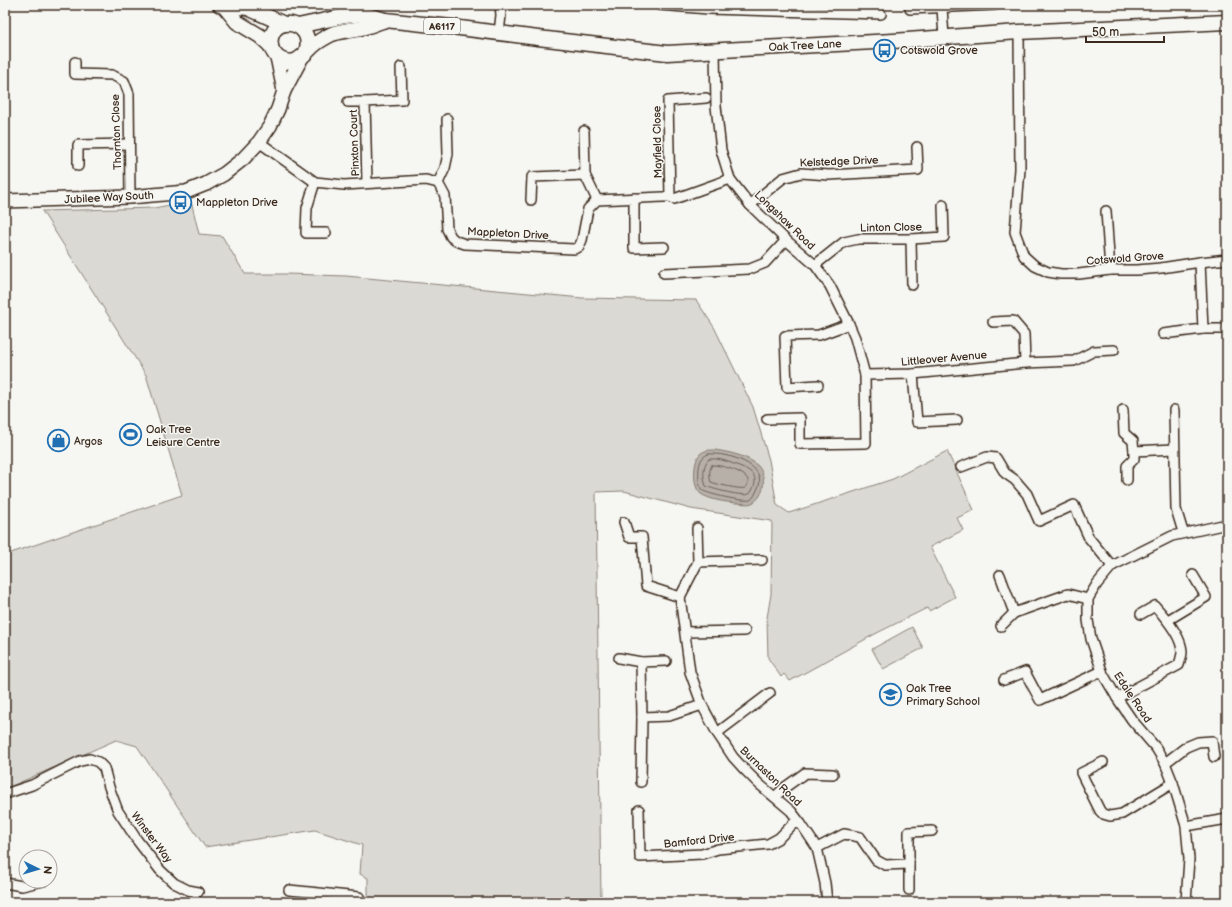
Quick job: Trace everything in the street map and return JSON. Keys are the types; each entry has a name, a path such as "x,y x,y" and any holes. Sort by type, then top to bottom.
{"main road":[{"name":"Oak Tree Lane","path":"222,6 238,22 260,36 283,61 290,62 296,60 304,54 315,43 333,34 365,27 385,20"},
{"name":"Oak Tree Lane","path":"222,6 248,8 291,25 364,14 385,20 667,53 893,41 944,36 1227,22"},
{"path":"274,52 272,35 279,27 291,25 303,29 306,34 308,46 304,54"}],"street":[{"path":"499,33 501,15 500,5"},
{"path":"660,5 708,9 881,14"},
{"path":"910,9 995,5"},
{"path":"942,8 944,36"},
{"name":"Cotswold Grove","path":"1019,32 1020,169 1016,232 1024,256 1035,266 1048,272 1061,274 1161,268 1227,259"},
{"name":"Longshaw Road","path":"715,50 716,106 721,150 730,179 750,205 786,240 815,265 830,286 855,338 864,376 866,443 800,444 800,418 767,419"},
{"name":"Jubilee Way South","path":"274,52 284,90"},
{"name":"Jubilee Way South","path":"5,201 130,197 186,192 206,184 224,174 243,159 259,142 270,126 278,109 284,90 304,54"},
{"name":"Thornton Close","path":"75,62 75,74 112,75 124,81 129,94 130,197"},
{"name":"Pinxton Court","path":"367,183 365,102 402,100 401,67"},
{"name":"Mayfield Close","path":"670,197 668,100 706,98"},
{"path":"348,102 365,102"},
{"path":"259,142 315,182 344,185 426,180 438,182 445,168 448,154 446,119"},
{"path":"584,131 585,175 597,200 670,197 674,199 730,179"},
{"path":"78,166 78,145 129,144"},
{"name":"Kelstedge Drive","path":"750,205 783,178 801,173 829,175 918,170 917,147"},
{"path":"532,200 532,177 585,175"},
{"path":"315,182 307,208 306,233 326,233"},
{"name":"Mappleton Drive","path":"438,182 445,196 448,229 451,237 464,244 574,249 579,247 582,240 588,209 597,200"},
{"path":"634,198 634,248 664,247"},
{"name":"Linton Close","path":"815,265 844,242 858,239 911,239 944,237 943,205"},
{"path":"1106,211 1110,270"},
{"path":"911,239 912,285"},
{"path":"664,273 750,269 765,263 786,240"},
{"path":"1200,262 1203,329"},
{"path":"993,322 1013,321 1024,334 1025,363"},
{"path":"818,386 787,387 785,336 819,335 849,324"},
{"path":"1163,334 1203,329 1227,329"},
{"name":"Littleover Avenue","path":"864,376 913,374 1025,363 1074,361 1094,351 1114,350"},
{"path":"913,374 917,422 957,420"},
{"path":"1123,410 1124,433 1133,441 1134,451 1134,459 1127,466 1126,480"},
{"path":"1174,410 1176,509 1183,532"},
{"path":"1134,451 1174,449"},
{"path":"961,466 987,457 996,458 1005,473 1015,480 1027,494 1039,521 1074,505 1089,538 1112,566"},
{"path":"624,522 629,537 642,537 646,586 680,597 698,562 698,528"},
{"path":"1001,626 1014,613 1068,594 1088,599 1097,584 1112,566 1172,536 1183,532 1227,524"},
{"path":"698,562 762,560"},
{"path":"1000,575 1014,613"},
{"path":"1168,620 1206,597 1194,575"},
{"name":"Burnaston Road","path":"680,597 686,632 690,672 702,705 726,748 743,768 791,811 817,848 825,883 827,902"},
{"name":"Edale Road","path":"1088,599 1088,620 1091,639 1102,671 1117,698 1132,720 1156,748 1165,763 1173,783 1186,826 1189,859 1186,902"},
{"path":"1117,698 1179,665 1182,652 1179,641 1168,620 1155,606 1141,614"},
{"path":"686,632 744,631"},
{"path":"620,658 641,662 666,661"},
{"path":"641,662 641,782"},
{"path":"1004,680 1025,672 1040,700 1102,671"},
{"path":"717,733 770,692"},
{"path":"642,717 669,716 702,705"},
{"path":"1165,763 1186,748 1198,742 1212,741 1214,757"},
{"name":"Winster Way","path":"5,794 32,785 80,761 90,759 98,762 104,768 118,811 136,840 160,870 174,883 188,890 198,892"},
{"path":"1102,762 1081,773 1100,811 1103,814 1110,816 1122,814 1173,783"},
{"path":"775,797 784,788 805,773 833,774"},
{"name":"Bamford Drive","path":"639,810 640,857 702,854 718,849 768,844 779,838 794,823 801,824"},
{"path":"1186,826 1227,819"},
{"path":"909,890 909,832 932,831"},
{"path":"817,848 844,834 860,837 876,860 885,865 909,864"},
{"path":"5,883 18,885"},
{"path":"289,890 359,900"}],"shaded area":[{"path":"191,201 199,234 222,236 245,274 346,276 582,298 696,300 714,327 753,407 769,460 777,505 789,513 893,479 947,451 974,510 957,518 963,530 930,547 955,597 929,611 927,608 875,634 790,681 784,674 781,677 768,658 767,618 771,594 772,521 691,509 624,491 596,492 601,902 368,902 368,878 360,874 362,845 315,830 205,847 137,746 116,740 5,789 5,555 182,495 146,375 42,211 154,208"},
{"path":"912,627 923,648 883,669 872,649"}],"water":[{"path":"715,450 744,457 758,466 763,475 763,486 760,496 756,500 749,504 722,501 705,496 698,491 694,474 698,457 703,452"}],"place":[{"name":"Cotswold Grove","path":"885,50"},
{"name":"Mappleton Drive","path":"181,202"},
{"name":"Oak Tree Leisure Centre","path":"130,435"},
{"name":"Argos","path":"59,441"},
{"name":"Oak Tree Primary School","path":"890,694"}]}
